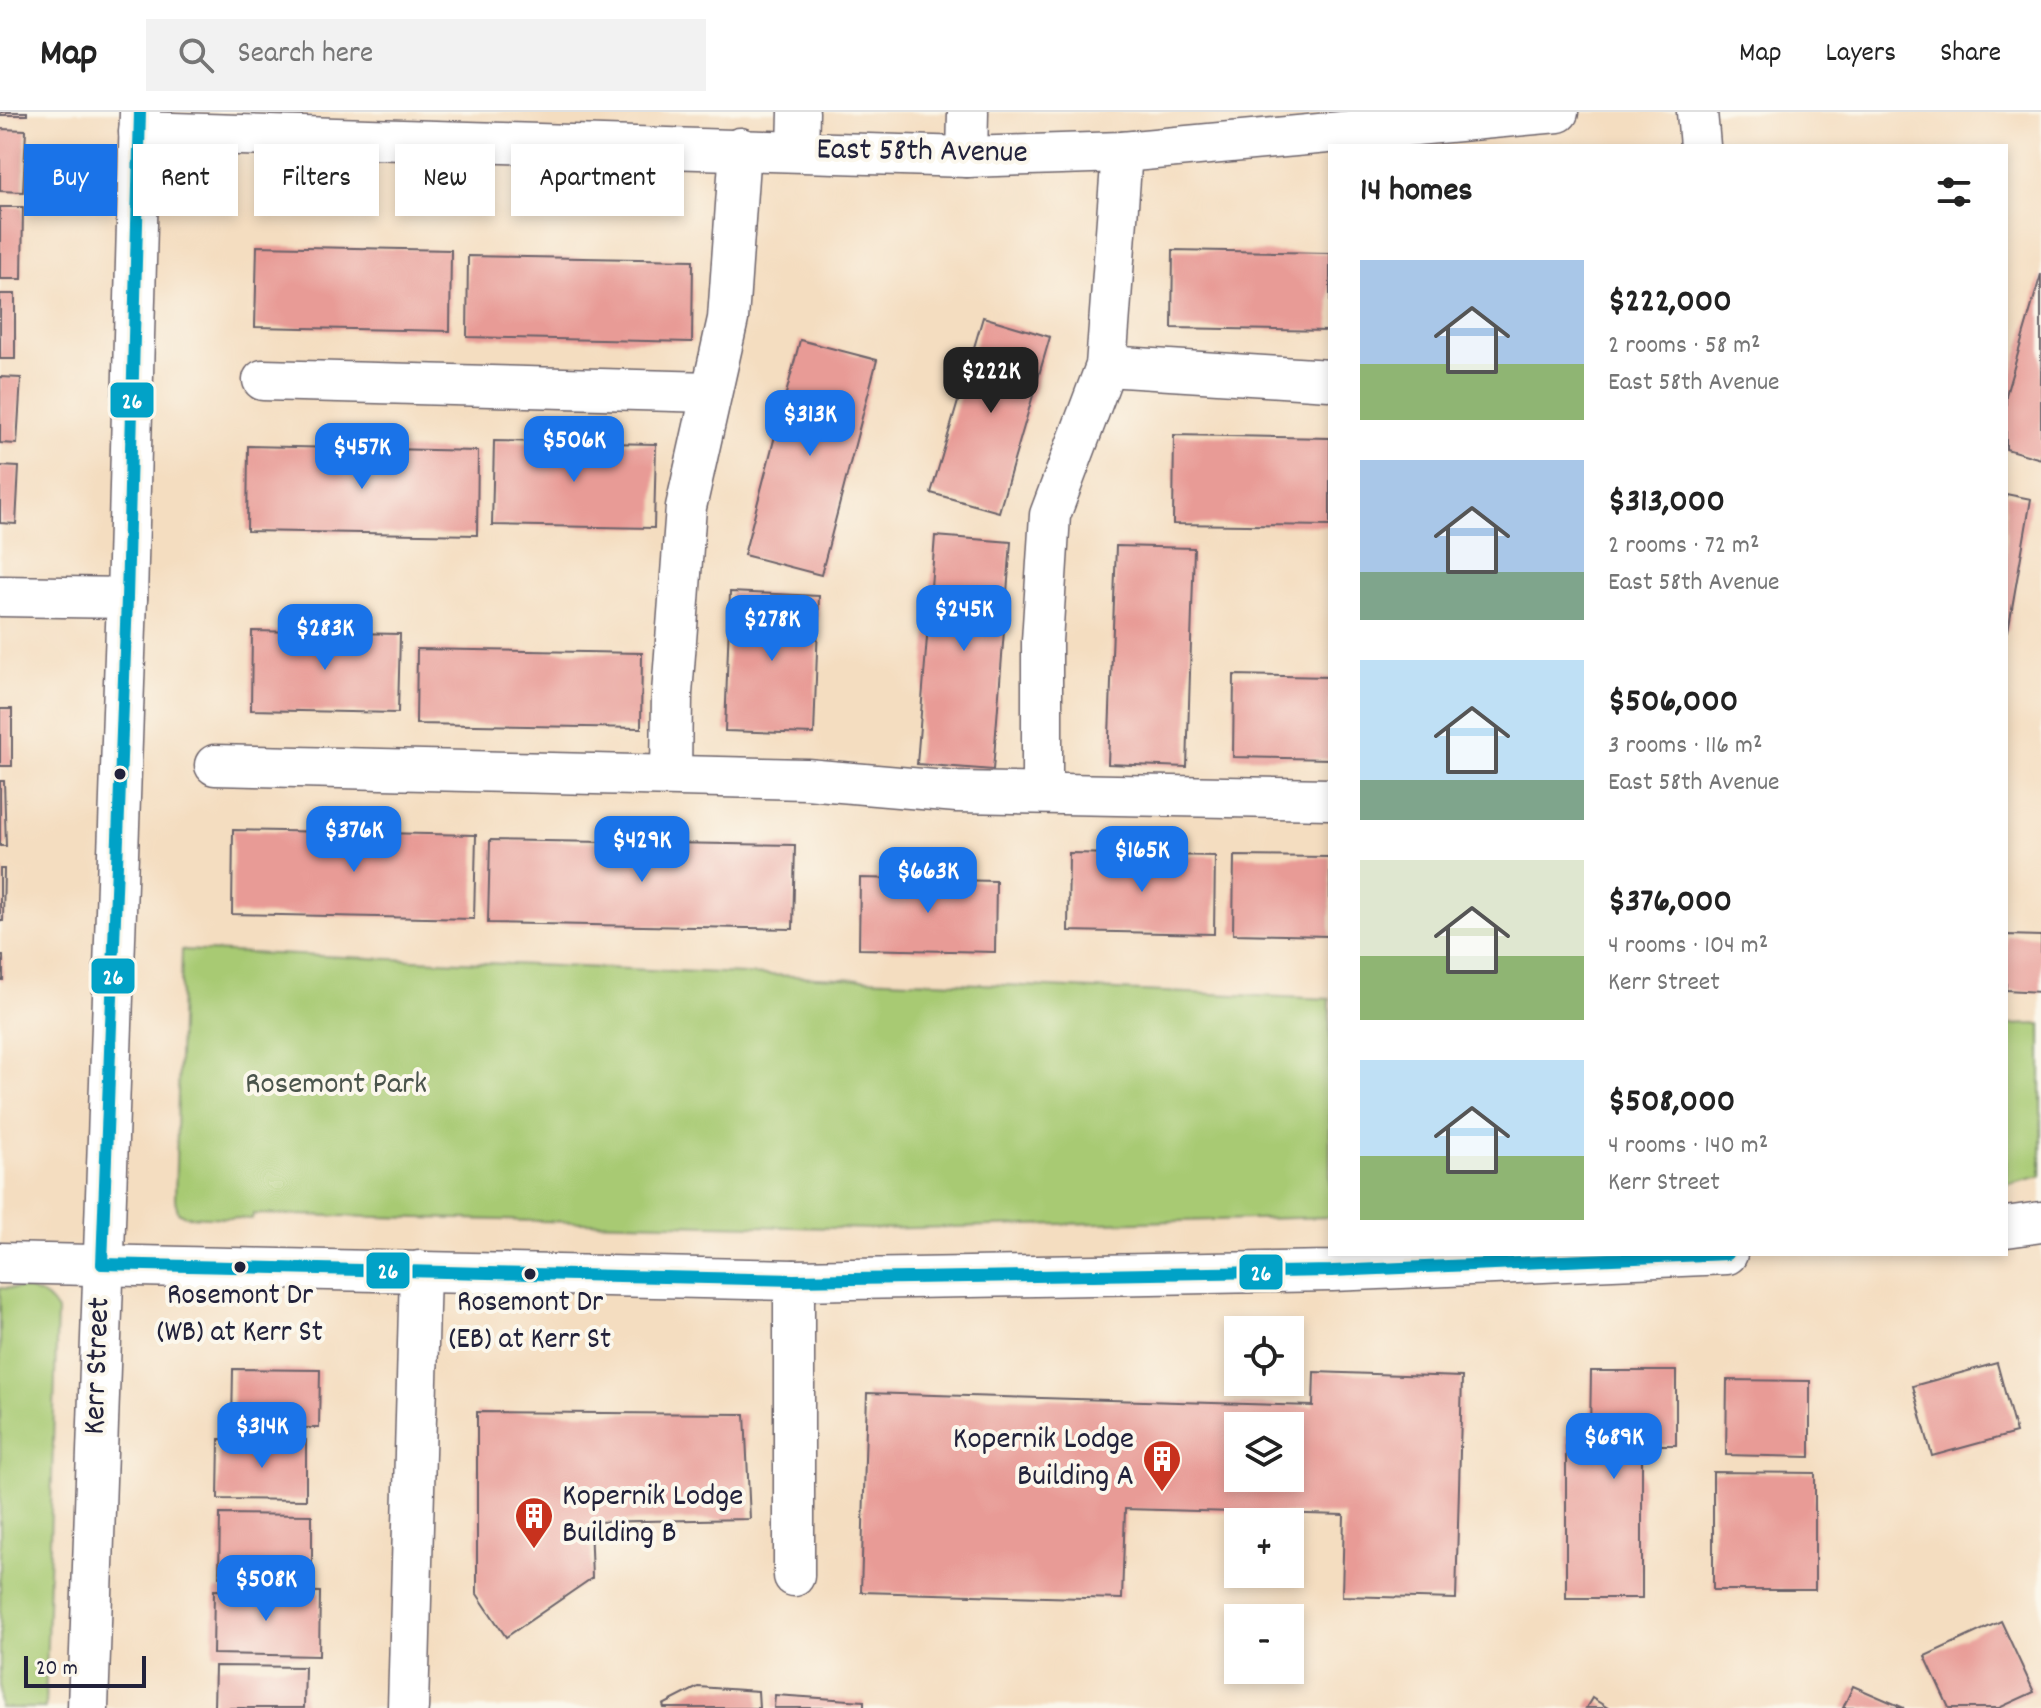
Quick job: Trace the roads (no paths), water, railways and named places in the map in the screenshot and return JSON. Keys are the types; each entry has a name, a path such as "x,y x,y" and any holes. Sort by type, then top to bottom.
{"street":[{"path":"798,151 799,112"},
{"path":"967,157 968,112"},
{"name":"East 58th Avenue","path":"140,122 967,157 1122,152 1558,112"},
{"path":"1697,112 1700,144"},
{"name":"Kerr Street","path":"88,1708 127,598 140,122"},
{"path":"671,775 672,694 686,507 728,319 740,148"},
{"path":"1042,792 1042,641 1050,515 1106,366 1122,152"},
{"path":"1106,366 1328,380"},
{"path":"263,380 711,392"},
{"path":"0,596 127,598"},
{"path":"215,765 806,779 957,792 1328,799"},
{"path":"2008,1227 2041,1222"},
{"path":"0,1263 794,1280 1332,1271 1681,1256"},
{"path":"408,1708 420,1271"},
{"path":"794,1280 794,1576"}],"place":[{"name":"Rosemont Dr (WB) at Kerr St","path":"240,1267"},
{"name":"Rosemont Dr (EB) at Kerr St","path":"530,1274"},
{"name":"Kopernik Lodge Building A","path":"1162,1493"},
{"name":"Kopernik Lodge Building B","path":"534,1550"}],"park label":[{"name":"Rosemont Park","path":"336,1086"}]}
